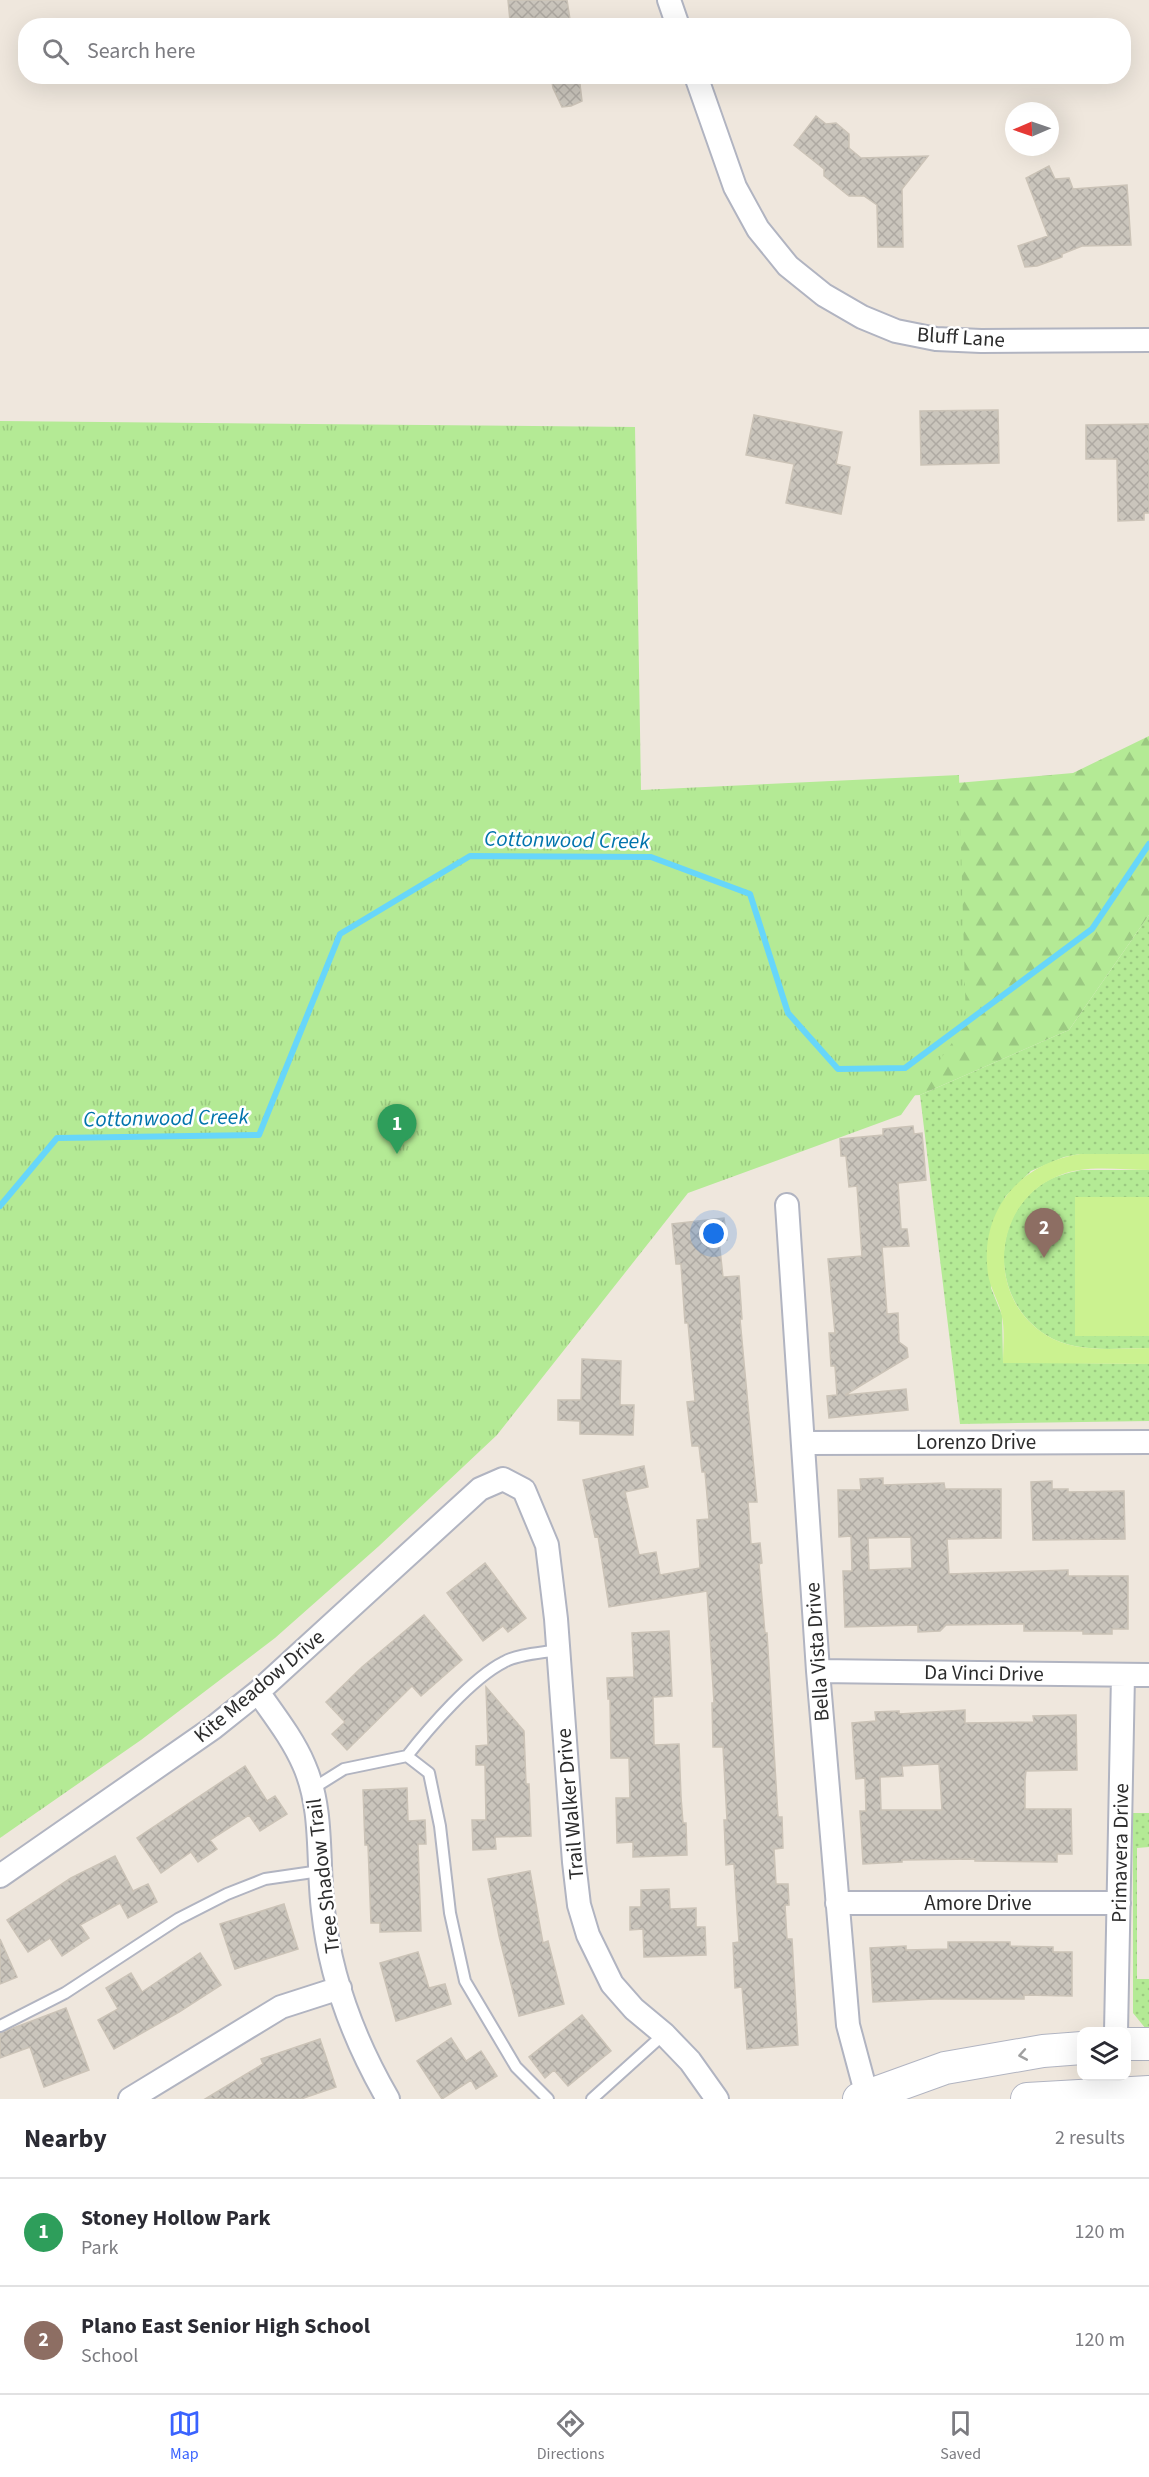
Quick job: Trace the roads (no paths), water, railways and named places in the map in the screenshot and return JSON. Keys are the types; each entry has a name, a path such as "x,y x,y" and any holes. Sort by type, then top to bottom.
{"main road":[{"path":"1131,2044 1149,2044"},
{"path":"863,2098 945,2068 1043,2051 1077,2048"},
{"path":"1027,2099 1116,2089 1149,2092"}],"street":[{"path":"669,0 675,18"},
{"name":"Bluff Lane","path":"699,84 735,187 758,230 788,266 824,295 862,317 896,331 936,339 1149,340"},
{"name":"Bella Vista Drive","path":"787,1205 818,1671 837,1903 848,2025 863,2098"},
{"name":"Lorenzo Drive","path":"803,1443 1149,1442"},
{"name":"Trail Walker Drive","path":"503,1479 524,1490 547,1545 579,1905 588,1935 612,1984 634,2009 664,2034 690,2061 717,2099"},
{"name":"Kite Meadow Drive","path":"0,1876 213,1728 258,1692 480,1489 503,1479"},
{"name":"Da Vinci Drive","path":"818,1671 1149,1675"},
{"name":"Primavera Drive","path":"1116,2027 1124,1675"},
{"name":"Tree Shadow Trail","path":"258,1692 295,1746 305,1766 312,1790 323,1910 332,1959 355,2034 367,2063 387,2099"},
{"name":"Amore Drive","path":"837,1903 1119,1903"},
{"path":"130,2099 281,2007 340,1988"}],"lane":[{"path":"312,1790 344,1769 407,1756 427,1730 486,1673 506,1660 558,1650"},
{"path":"407,1756 429,1773 440,1826 450,1914 465,1980 516,2067 548,2099"},
{"path":"0,2026 65,1993 178,1918 227,1894 265,1879 320,1871"},
{"path":"592,2099 664,2034"}],"waterway":[{"name":"Cottonwood Creek","path":"0,1206 57,1138 259,1135 340,934 470,856 651,857 750,894 788,1013 838,1069 905,1068 1092,929 1149,844"}],"place":[{"name":"Stoney Hollow Park","path":"397,1154"},
{"name":"Plano East Senior High School","path":"1044,1258"}]}
